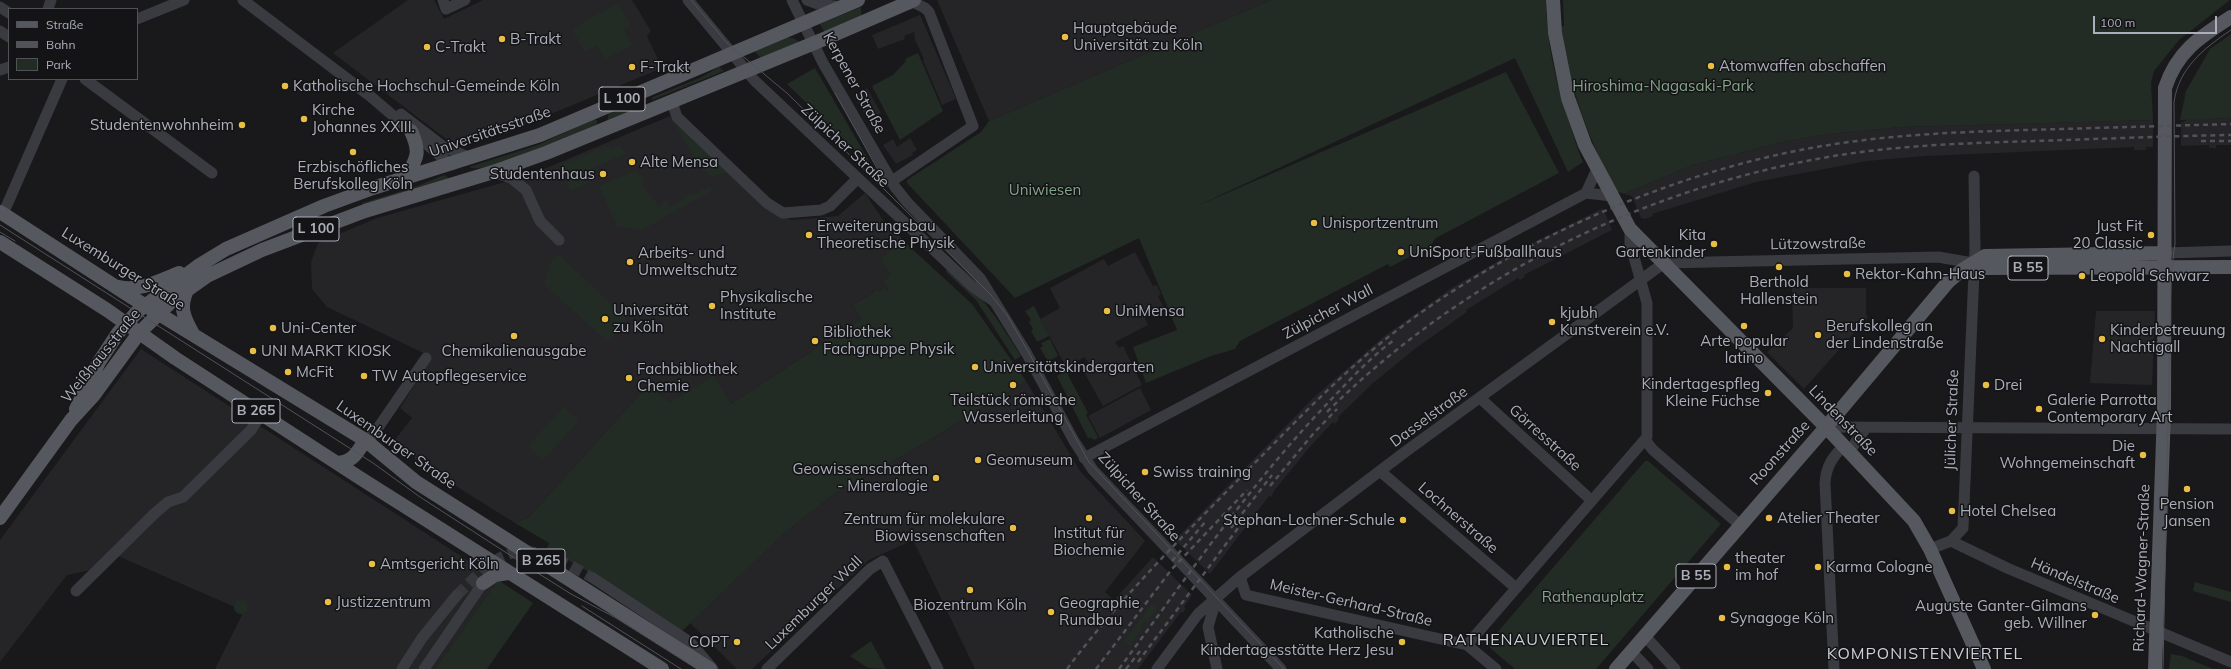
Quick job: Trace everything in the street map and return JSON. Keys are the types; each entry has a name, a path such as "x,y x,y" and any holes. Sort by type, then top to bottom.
{"main road":[{"name":"Universitätsstraße","path":"145,304 198,266 250,238 324,206 540,135 656,84 858,0"},
{"name":"Lindenstraße","path":"1553,0 1557,46 1568,98 1597,169 1630,229 1826,427 1914,520 1930,549 1984,669"},
{"name":"L 100","path":"159,312 188,288 240,259 365,211 493,172 598,132 814,44 912,1"},
{"name":"Richard-Wagner-Straße","path":"2155,669 2158,632 2164,429 2166,268 2165,88 2171,70 2181,55 2210,30 2231,16"},
{"name":"L 100","path":"656,84 647,98 650,105 656,108"},
{"name":"L 100","path":"588,114 594,114 600,118 601,123 598,132"},
{"path":"406,178 417,159 416,143 411,132"},
{"path":"451,164 471,179"},
{"path":"364,192 357,197 355,203 359,210 365,211"},
{"name":"Luxemburger Straße","path":"1,213 365,440 416,482 710,669"},
{"name":"B 265","path":"0,244 135,339 261,414 508,573 662,669"},
{"name":"B 55","path":"1973,264 1984,256 2165,253"},
{"name":"B 55","path":"1973,264 1985,268 2231,268"},
{"name":"Roonstraße","path":"1616,669 1826,427 1948,282 1973,264"},
{"name":"L 100","path":"116,286 128,290 141,287 198,266"},
{"path":"188,288 183,299 182,309 192,332"},
{"path":"135,339 145,304"},
{"name":"Weißhausstraße","path":"71,420 84,389 121,329 145,304"},
{"name":"Weißhausstraße","path":"0,518 71,420 93,396 135,339 159,312"},
{"path":"337,463 346,462 353,459 365,440"},
{"path":"483,556 486,570 484,583"},
{"path":"484,583 495,575 508,573"}],"street":[{"path":"138,19 184,0"},
{"path":"244,0 370,96 411,132 451,164"},
{"path":"443,0 446,9 465,0"},
{"name":"Zülpicher Straße","path":"688,0 746,71 857,179 973,287 994,301"},
{"name":"Kerpener Straße","path":"792,0 814,44 892,181"},
{"path":"808,0 818,4 842,7"},
{"path":"892,181 973,126 929,12 912,1"},
{"path":"1,213 62,80"},
{"path":"86,80 212,173"},
{"path":"370,96 392,108 444,147 471,158"},
{"path":"672,102 677,117 766,203 779,211 791,213 827,208 857,179"},
{"path":"1597,169 1586,193 1612,196"},
{"path":"493,172 511,178 526,190 540,221 559,240"},
{"name":"Jülicher Straße","path":"1951,541 1963,528 1973,264 1975,249 1974,176"},
{"name":"Zülpicher Straße","path":"892,181 907,202 980,278 1033,364 1084,458 1105,484 1281,669"},
{"name":"Zülpicher Wall","path":"1084,458 1586,193"},
{"path":"1492,668 1467,645 1647,436 1647,303 1630,243 1630,229"},
{"path":"2165,253 2231,251"},
{"name":"Lützowstraße","path":"1664,263 1938,257 1973,264"},
{"name":"Dasselstraße","path":"1158,669 1198,614 1216,600 1240,577 1380,471 1664,263"},
{"path":"365,440 373,435 426,358"},
{"name":"Görresstraße","path":"1480,398 1591,500"},
{"path":"76,590 154,514 168,502 183,497 251,430 261,414"},
{"path":"1826,427 1865,429 2231,429"},
{"path":"1834,669 1825,483 1826,470 1833,456 1846,449 1865,429"},
{"path":"1645,440 1658,455 1740,525"},
{"name":"Lochnerstraße","path":"1380,471 1516,588"},
{"path":"1930,549 1951,541"},
{"name":"Händelstraße","path":"1951,541 1999,565 2231,662"},
{"name":"Luxemburger Wall","path":"767,669 858,579 882,561 938,669"},
{"name":"Meister-Gerhard-Straße","path":"1240,577 1246,595 1467,645"},
{"path":"593,578 690,642 714,669"},
{"path":"424,669 484,583"},
{"path":"402,669 422,638 457,595"},
{"path":"1216,600 1208,627 1217,669"},
{"path":"1645,636 1675,669"},
{"path":"1631,651 1648,669"}],"shaded area":[{"path":"408,0 434,0 444,19 483,0 632,0 651,31 647,36 662,68 534,121 459,145 454,145 333,53"},
{"path":"937,0 1271,0 989,121"},
{"path":"920,15 956,99 942,105 915,40 914,32 904,36 905,39 878,49 872,35"},
{"path":"867,88 881,113 868,120 854,95"},
{"name":"Universität zu Köln","path":"670,116 767,208 791,220 838,216 865,193 885,223 906,242 891,276 890,289 880,292 878,289 853,305 861,319 731,404 668,403 648,385 529,517 515,523 416,461 413,454 394,441 412,418 400,408 432,357 327,307 312,289 311,262 318,243 377,218 530,175"},
{"path":"2231,118 2231,145 2216,145 2216,148 2209,148 2209,145 2181,146 2181,123 2189,119"},
{"path":"2153,120 2153,147 2146,147 2146,150 2134,150 2134,147 1925,156 1867,161 1756,182 1652,214 1653,216 1645,219 1641,218 1632,196 1624,194 1693,165 1787,141 1828,134 1902,127"},
{"path":"910,138 917,150 912,153 913,155 896,164 883,145 893,139 897,147"},
{"path":"1603,208 1612,230 1524,275 1525,277 1520,280 1518,278 1466,310 1467,312 1416,348 1372,384 1338,417 1339,419 1335,424 1333,422 1308,449 1274,491 1271,497 1269,496 1210,574 1175,540 1313,398 1387,334 1453,287 1507,256"},
{"name":"UniMensa","path":"1135,252 1153,286 1157,285 1161,294 1158,296 1164,308 1145,318 1148,325 1115,342 1119,348 1123,346 1142,385 1103,406 1081,367 1089,364 1085,357 1066,367 1040,319 1060,308 1050,288 1104,259 1108,266"},
{"name":"Berufskolleg an der Lindenstraße","path":"1792,288 1866,288 1866,314 1868,317 1804,389 1767,352 1793,328"},
{"path":"2096,311 2155,311 2152,385 2090,383"},
{"path":"141,349 498,580 435,669 215,669 244,611 111,553 91,570 67,575 0,662 0,540"},
{"path":"1026,381 1080,471 1145,541 1105,592 1114,600 1153,557 1192,595 1184,607 1186,608 1183,613 1181,612 1138,669 975,669 913,540 869,560 752,669 737,669 690,623 788,530 837,492 913,450"},
{"path":"1140,388 1151,410 1100,438 1088,416"}],"green space":[{"name":"Uniwiesen","path":"1271,0 1546,0 1546,16 1556,77 1583,162 1568,172 1515,58 1197,206 1506,72 1559,173 1436,238 1430,246 1390,267 1388,264 1240,341 1235,349 1211,356 1146,383 1133,347 1177,330 1139,238 1015,298 907,183 907,180 981,132 989,121"},
{"name":"Hiroshima-Nagasaki-Park","path":"1563,0 2230,0 2179,40 2154,71 2151,83 2153,120 1902,127 1828,134 1787,141 1693,165 1624,194 1616,191 1588,131 1581,112 1569,71 1561,27 1564,26"},
{"path":"618,3 631,26 624,30 632,45 605,60 597,45 585,52 572,29"},
{"path":"861,7 861,17 825,33 820,24"},
{"path":"2231,34 2231,118 2180,120 2186,91 2210,49"},
{"path":"787,37 795,39 799,42 762,59 754,51"},
{"path":"918,53 943,111 900,140 872,86 893,75 906,61 905,59"},
{"path":"719,67 724,71 652,100 653,97 702,77"},
{"path":"815,68 869,161 868,163 787,84"},
{"path":"642,99 641,108 607,122 609,112"},
{"path":"593,119 597,120 597,124 511,160 478,168 469,167 538,145"},
{"path":"679,125 727,172 711,177 695,159 676,126"},
{"path":"610,145 611,149 620,145 626,154 586,171 589,182 571,191 566,184 569,182 560,165"},
{"path":"637,170 644,182 642,184 659,207 666,200 671,207 690,194 697,193 710,186 713,190 642,230 617,226 599,186"},
{"path":"444,175 450,179 363,206 362,203 412,188"},
{"path":"885,224 906,242 905,243"},
{"path":"905,243 972,304 1026,381 913,450 837,492 788,530 682,631 594,575 547,548 549,543 515,523 529,517 648,385 669,403 713,376 731,404 861,319 853,305 878,289 880,292 885,288 886,291 889,289 884,281 891,275 880,258"},
{"path":"558,254 626,318 621,328 608,342 544,284 552,260"},
{"path":"949,267 978,294 999,322 1021,356 1015,360 976,300 946,272"},
{"path":"1034,306 1049,336 1037,342 1031,331 1033,329 1029,322 1031,320 1025,311"},
{"path":"1050,339 1058,356 1049,361 1050,365 1040,348 1043,346 1041,343"},
{"path":"1067,370 1068,375 1088,413 1086,415 1097,435 1098,438 1094,440 1092,438 1088,438 1057,376"},
{"path":"564,407 579,421 543,460 528,446"},
{"name":"Rathenauplatz","path":"1645,461 1648,461 1721,524 1596,669 1515,669 1490,648 1489,642"},
{"path":"498,580 533,603 487,669 435,669"},
{"path":"2195,582 2231,592 2231,602 2193,591"},
{"path":"238,600 244,600 248,604 248,610 244,614 238,614 234,610 234,604"},
{"path":"1152,604 1157,609 1147,622 1145,621 1141,625 1143,627 1130,646 1124,641"},
{"path":"871,641 886,669 868,668 850,656"},
{"path":"2171,654 2182,656 2213,669 2169,669"}],"tunnel":[{"path":"457,595 497,559 515,552 538,553 550,556 593,578"}],"tram line":[{"path":"691,0 727,43 788,94 991,295 1007,315 1089,462 1284,669"},
{"path":"2163,669 2171,277 2175,243 2174,102 2181,79 2194,60 2211,44 2231,30"},
{"path":"835,93 887,186"},
{"path":"0,225 373,463 420,497 533,570 571,594 616,618 697,669"},
{"path":"0,232 15,241"},
{"path":"582,606 681,669"}],"railway":[{"path":"1067,669 1106,620 1170,550 1213,505 1343,375 1362,358 1428,307 1478,275 1531,246 1585,220 1641,196 1698,176 1755,160 1811,148 1865,140 1946,133 2231,124"},
{"path":"1327,412 1381,363 1438,318 1499,279 1563,244 1629,214 1698,189 1768,169 1840,155 1888,149 1937,145 2231,135"},
{"path":"2201,141 2231,141"},
{"path":"1119,669 1269,469 1324,407 1366,363 1394,340"},
{"path":"1270,486 1313,434 1337,409"},
{"path":"1231,528 1272,475"},
{"path":"1096,669 1172,569 1247,490"},
{"path":"1172,561 1206,521"},
{"path":"1138,662 1241,524"},
{"path":"1126,669 1140,651"}],"place":[{"name":"Hauptgebäude Universität zu Köln","path":"1065,37"},
{"name":"B-Trakt","path":"502,39"},
{"name":"C-Trakt","path":"427,47"},
{"name":"Atomwaffen abschaffen","path":"1711,66"},
{"name":"F-Trakt","path":"632,67"},
{"name":"Katholische Hochschul-Gemeinde Köln","path":"285,86"},
{"name":"Kirche Johannes XXIII.","path":"304,119"},
{"name":"Studentenwohnheim","path":"242,125"},
{"name":"Erzbischöfliches Berufskolleg Köln","path":"353,152"},
{"name":"Alte Mensa","path":"632,162"},
{"name":"Studentenhaus","path":"603,174"},
{"name":"Unisportzentrum","path":"1314,223"},
{"name":"Erweiterungsbau Theoretische Physik","path":"809,235"},
{"name":"Just Fit 20 Classic","path":"2151,235"},
{"name":"Kita Gartenkinder","path":"1714,244"},
{"name":"UniSport-Fußballhaus","path":"1401,252"},
{"name":"Arbeits- und Umweltschutz","path":"630,262"},
{"name":"Berthold Hallenstein","path":"1779,267"},
{"name":"Rektor-Kahn-Haus","path":"1847,274"},
{"name":"Leopold Schwarz","path":"2082,276"},
{"name":"Physikalische Institute","path":"712,306"},
{"name":"UniMensa","path":"1107,311"},
{"name":"Universität zu Köln","path":"605,319"},
{"name":"kjubh Kunstverein e.V.","path":"1552,322"},
{"name":"Arte popular latino","path":"1744,326"},
{"name":"Uni-Center","path":"273,328"},
{"name":"Berufskolleg an der Lindenstraße","path":"1818,335"},
{"name":"Chemikalienausgabe","path":"514,336"},
{"name":"Kinderbetreuung Nachtigall","path":"2102,339"},
{"name":"Bibliothek Fachgruppe Physik","path":"815,341"},
{"name":"UNI MARKT KIOSK","path":"253,351"},
{"name":"Universitätskindergarten","path":"975,367"},
{"name":"McFit","path":"288,372"},
{"name":"TW Autopflegeservice","path":"364,376"},
{"name":"Fachbibliothek Chemie","path":"629,378"},
{"name":"Teilstück römische Wasserleitung","path":"1013,385"},
{"name":"Drei","path":"1986,385"},
{"name":"Kindertagespfleg Kleine Füchse","path":"1768,393"},
{"name":"Galerie Parrotta Contemporary Art","path":"2039,409"},
{"name":"Die Wohngemeinschaft","path":"2143,455"},
{"name":"Geomuseum","path":"978,460"},
{"name":"Swiss training","path":"1145,472"},
{"name":"Geowissenschaften - Mineralogie","path":"936,478"},
{"name":"Pension Jansen","path":"2187,489"},
{"name":"Hotel Chelsea","path":"1952,511"},
{"name":"Institut für Biochemie","path":"1089,518"},
{"name":"Atelier Theater","path":"1769,518"},
{"name":"Stephan-Lochner-Schule","path":"1403,520"},
{"name":"Zentrum für molekulare Biowissenschaften","path":"1013,528"},
{"name":"Amtsgericht Köln","path":"372,564"},
{"name":"theater im hof","path":"1727,567"},
{"name":"Karma Cologne","path":"1818,567"},
{"name":"Biozentrum Köln","path":"970,590"},
{"name":"Justizzentrum","path":"328,602"},
{"name":"Geographie Rundbau","path":"1051,612"},
{"name":"Auguste Ganter-Gilmans geb. Willner","path":"2095,615"},
{"name":"Synagoge Köln","path":"1722,618"},
{"name":"COPT","path":"737,642"},
{"name":"Katholische Kindertagesstätte Herz Jesu","path":"1402,642"}],"district":[{"name":"RATHENAUVIERTEL","path":"1526,640"},
{"name":"KOMPONISTENVIERTEL","path":"1925,654"}]}
